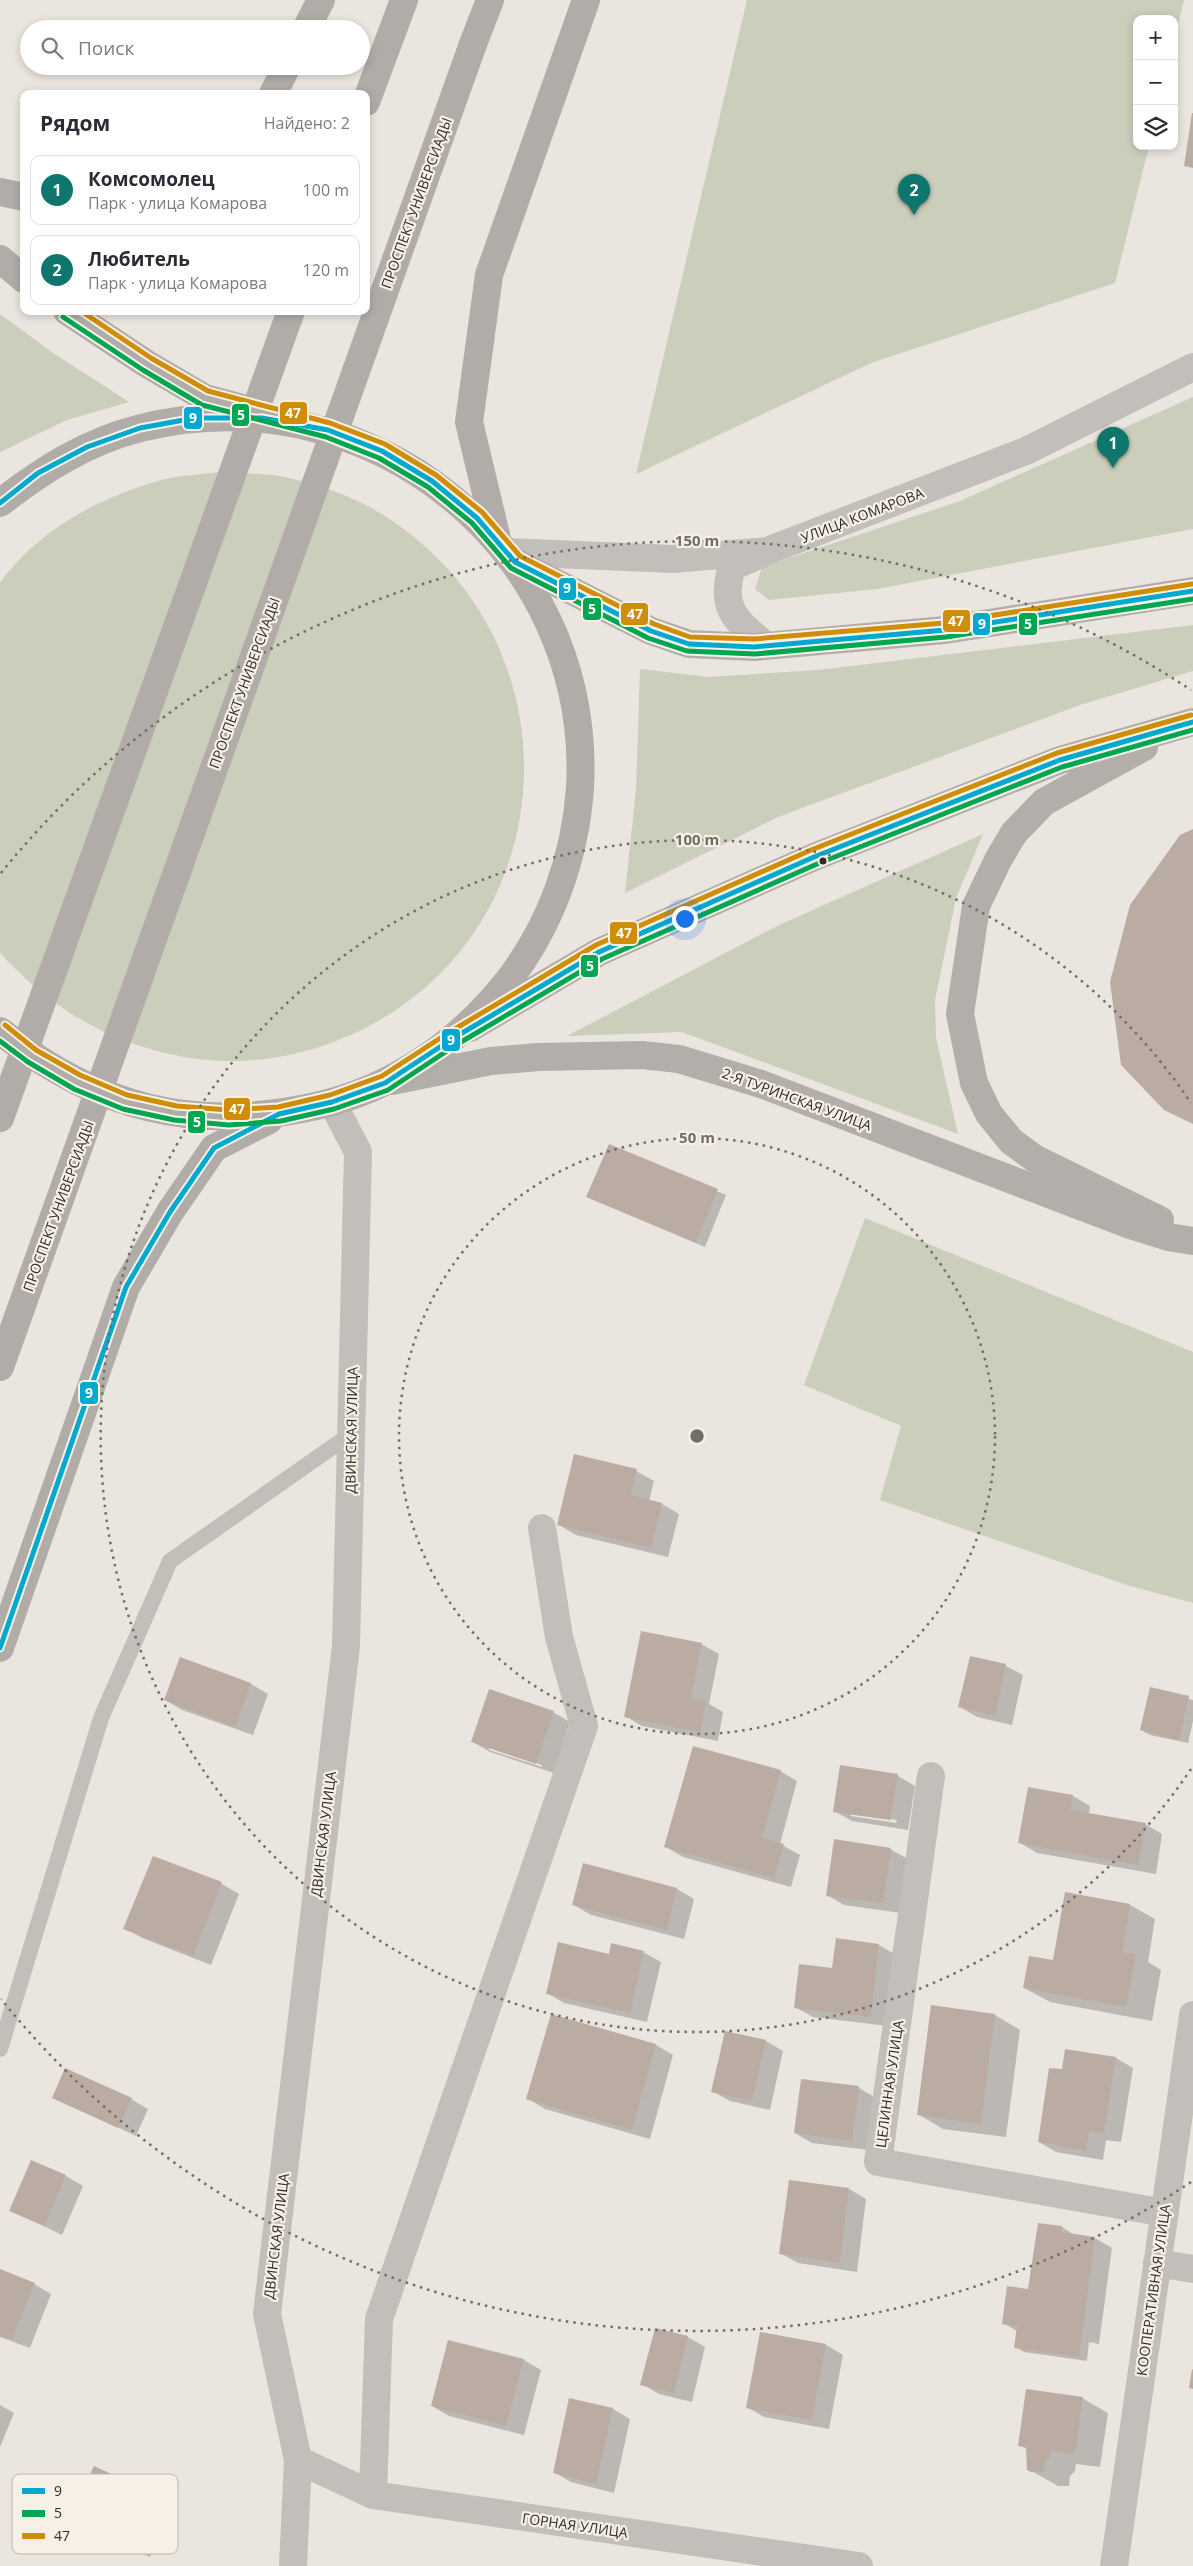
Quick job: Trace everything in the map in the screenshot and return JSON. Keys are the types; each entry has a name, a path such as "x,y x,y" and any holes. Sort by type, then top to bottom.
{"main road":[{"path":"311,20 321,0"},
{"name":"ПРОСПЕКТ УНИВЕРСИАДЫ","path":"0,1367 472,44 490,0"},
{"path":"506,552 469,422 489,275 586,0"},
{"path":"370,91 400,8"},
{"path":"274,90 282,75"},
{"path":"0,192 20,196"},
{"path":"0,259 20,276"},
{"path":"0,1031 32,1056 77,1082 125,1102 176,1113 228,1118 280,1114 332,1102 385,1083 452,1039 490,1003 527,953 548,915 568,865 578,814 581,760 576,708 563,656 542,607 506,552 477,518 432,481 382,451 328,430 205,398 147,364 73,315"},
{"path":"0,1118 290,315"},
{"path":"0,503 38,473 87,447 140,428 195,418 262,418 328,430"},
{"path":"0,1648 126,1287 170,1212 214,1148 280,1114"}],"street":[{"name":"УЛИЦА КОМАРОВА","path":"506,552 673,559 767,551 1026,451 1193,367"},
{"path":"765,645 732,614 726,596 727,582 732,567 767,551"},
{"path":"506,552 651,631 689,644 765,645 945,630 1193,591"},
{"path":"452,1039 599,952 814,857 1060,760 1191,722"},
{"path":"1191,722 1044,802 1014,833 998,860 976,906 960,1014 974,1082 988,1114 1011,1141 1034,1158 1193,1236"},
{"name":"2-Я ТУРИНСКАЯ УЛИЦА","path":"385,1083 491,1061 538,1057 642,1055 679,1059 779,1091 1130,1225 1168,1237 1193,1241"},
{"name":"ДВИНСКАЯ УЛИЦА","path":"293,2566 298,2460 267,2314 346,1646 358,1152 332,1102"},
{"path":"373,2496 378,2319 584,1726 559,1637 542,1528"},
{"name":"ЦЕЛИННАЯ УЛИЦА","path":"931,1776 878,2162 1165,2213"},
{"name":"КООПЕРАТИВНАЯ УЛИЦА","path":"1114,2566 1193,2014"},
{"path":"1157,2263 1193,2269"},
{"name":"ГОРНАЯ УЛИЦА","path":"298,2460 373,2496 859,2566"}],"lane":[{"path":"0,2050 101,1718 170,1561 351,1434"}],"green space":[{"path":"747,0 1184,0 1178,24 1178,15 1133,15 1133,150 1148,150 1115,283 871,363 636,474"},
{"path":"0,314 53,353 129,402 67,420 0,452"},
{"path":"1193,397 1193,529 877,589 769,600 755,589 762,567 960,501"},
{"path":"219,472 279,476 323,487 352,498 391,520 453,575 495,640 519,713 523,788 509,861 476,929 425,988 355,1033 335,1042 314,1049 271,1058 228,1061 184,1057 162,1052 140,1046 99,1029 60,1007 42,993 0,952 0,583 15,564 50,532 91,507 136,488 165,479"},
{"path":"1193,625 1193,671 1080,705 778,817 625,893 636,790 640,669 709,677 818,670"},
{"path":"983,834 956,898 935,1000 936,1038 958,1134 682,1032 567,1036 777,926"},
{"path":"865,1218 1193,1352 1193,1603 1127,1585 880,1500 901,1426 804,1385"}],"building":[{"path":"1193,113 1193,168 1184,166"},
{"path":"1193,829 1193,1124 1164,1110 1121,1065 1110,982 1130,905 1180,835"},
{"path":"609,1144 718,1189 696,1243 586,1197"},
{"path":"574,1454 637,1469 631,1495 662,1503 651,1548 557,1525"},
{"path":"641,1631 702,1643 691,1698 706,1701 700,1732 624,1717"},
{"path":"970,1656 1006,1664 995,1716 958,1707"},
{"path":"180,1657 251,1683 235,1727 164,1700"},
{"path":"1150,1687 1189,1696 1179,1740 1140,1730"},
{"path":"489,1689 554,1711 536,1764 471,1742"},
{"path":"693,1746 781,1770 762,1838 784,1844 774,1878 664,1847"},
{"path":"840,1765 898,1774 890,1820 833,1812"},
{"path":"1028,1787 1073,1795 1071,1810 1146,1823 1138,1865 1018,1843"},
{"path":"834,1839 891,1848 883,1903 826,1896"},
{"path":"153,1856 222,1882 193,1956 123,1929"},
{"path":"583,1863 677,1888 667,1930 572,1905"},
{"path":"1065,1892 1130,1904 1122,1952 1136,1954 1126,2007 1023,1988 1029,1956 1053,1960"},
{"path":"836,1938 879,1944 871,2017 794,2008 799,1964 832,1968"},
{"path":"558,1942 609,1954 611,1943 644,1951 630,2013 546,1994"},
{"path":"931,2005 995,2014 981,2124 917,2115"},
{"path":"551,2014 656,2044 632,2130 526,2099"},
{"path":"725,2031 766,2040 752,2101 711,2092"},
{"path":"1065,2049 1116,2057 1104,2133 1089,2131 1086,2151 1038,2142 1049,2068 1062,2069"},
{"path":"65,2068 132,2098 118,2128 52,2098"},
{"path":"801,2079 859,2086 852,2141 794,2133"},
{"path":"31,2160 66,2175 44,2226 9,2211"},
{"path":"789,2180 849,2188 840,2263 779,2254"},
{"path":"1038,2223 1062,2226 1061,2232 1095,2237 1079,2357 1014,2348 1017,2326 1002,2324 1007,2286 1028,2289"},
{"path":"0,2269 35,2283 12,2340 0,2335"},
{"path":"655,2328 688,2336 674,2393 640,2385"},
{"path":"760,2332 826,2344 812,2420 746,2408"},
{"path":"448,2340 524,2359 506,2426 431,2406"},
{"path":"1193,2370 1193,2389 1189,2388"},
{"path":"1026,2389 1083,2397 1075,2454 1051,2450 1050,2456 1045,2461 1044,2472 1031,2472 1027,2470 1026,2447 1018,2446"},
{"path":"569,2398 613,2408 596,2484 553,2473"},
{"path":"94,2466 111,2474 90,2474"}],"transit line":[{"name":"47","path":"87,315 151,358 208,391 330,423 385,444 436,475 482,512 520,556 654,624 690,637 754,639 944,623 1192,584"},
{"name":"5","path":"63,317 143,370 202,405 326,437 379,458 428,487 472,523 511,568 648,638 687,651 755,654 946,637 1193,599"},
{"name":"9","path":"0,503 38,473 87,447 140,428 195,418 262,418 328,430 382,451 432,481 477,518 515,562 651,631 689,644 754,647 945,630 1193,591"},
{"name":"47","path":"5,1025 36,1050 80,1075 127,1095 177,1106 228,1110 278,1107 330,1095 382,1076 448,1033 596,945 811,850 1057,753 1191,715"},
{"name":"9","path":"0,1648 126,1287 170,1212 214,1148 279,1114 332,1102 385,1083 452,1039 599,952 814,857 1060,760 1193,722"},
{"name":"5","path":"0,1041 28,1062 74,1089 123,1109 174,1120 229,1125 281,1121 334,1109 388,1090 456,1045 602,959 817,864 1062,767 1193,730"}],"place":[{"name":"Любитель","path":"914,215"},
{"name":"Комсомолец","path":"1113,468"}]}
